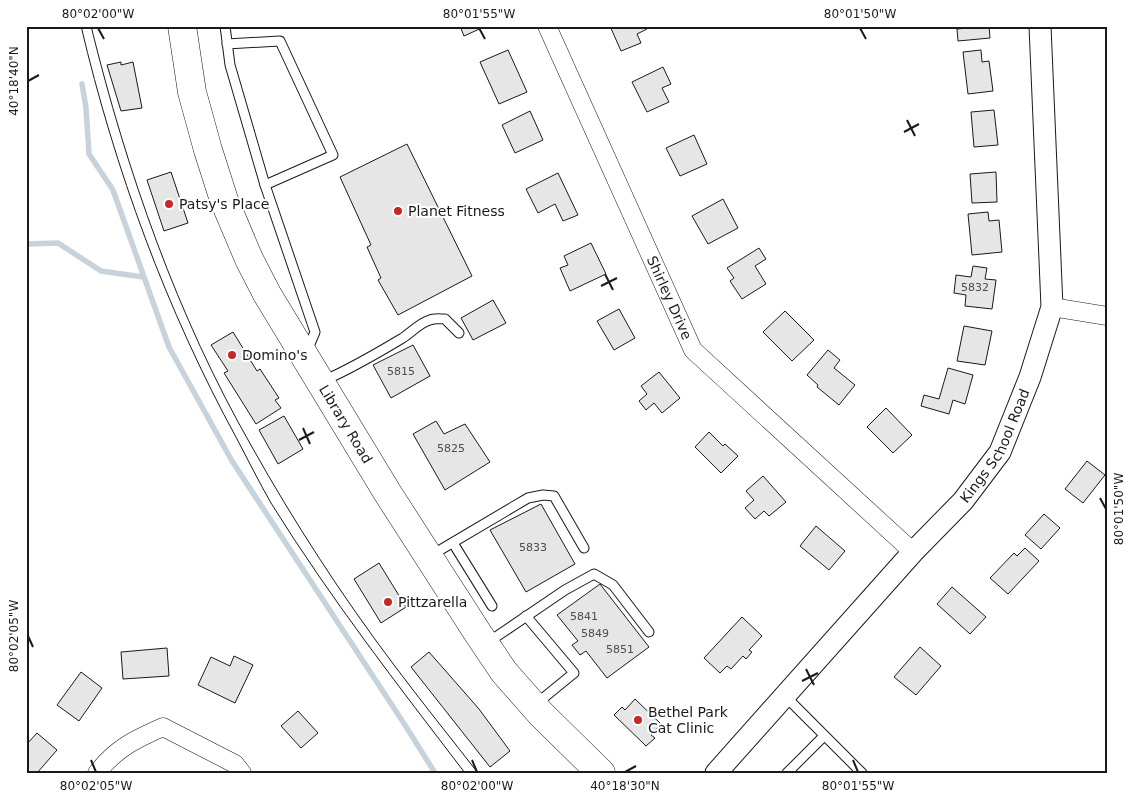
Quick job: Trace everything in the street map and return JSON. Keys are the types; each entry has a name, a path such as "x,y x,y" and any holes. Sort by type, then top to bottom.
{"main road":[{"name":"Library Road","path":"182,26 192,92 224,200 266,294 428,557 504,672 534,706 601,773"}],"street":[{"name":"Shirley Drive","path":"547,26 693,350 913,552"},
{"name":"Kings School Road","path":"716,773 913,552 963,501 1000,452 1030,377 1052,307 1040,26"},
{"path":"1052,307 1107,316"},
{"path":"97,773 102,766 128,743 163,727 235,764 242,773"}],"lane":[{"path":"225,26 230,65 265,185 315,332 305,357"},
{"path":"227,44 280,41 333,156 265,185"},
{"path":"320,382 350,369 384,350 413,332 420,324 432,319 445,319 459,334"},
{"path":"428,557 528,498 543,495 554,496 584,548"},
{"path":"453,543 492,606"},
{"path":"485,644 565,590 594,574 613,585 649,632"},
{"path":"526,616 574,673 534,706"},
{"path":"785,696 862,773"},
{"path":"787,773 824,736"}],"building":[{"path":"460,26 486,26 464,36"},
{"path":"610,26 646,26 647,29 637,34 641,43 621,51"},
{"path":"968,26 989,26 990,38 958,41 957,29 968,28"},
{"path":"508,50 527,92 499,104 480,62"},
{"path":"981,50 982,62 989,61 993,91 968,94 963,52"},
{"path":"121,62 121,65 133,62 142,108 121,111 107,65"},
{"path":"663,67 671,84 662,88 669,102 647,112 632,82"},
{"path":"994,110 998,145 974,147 971,112"},
{"path":"530,111 543,140 515,153 502,125"},
{"path":"694,135 707,164 680,176 666,148"},
{"name":"Planet Fitness","path":"407,144 472,276 398,315 378,280 381,278 367,247 371,245 340,177"},
{"path":"171,172 188,223 164,231 147,180"},
{"path":"996,172 997,202 972,203 970,174"},
{"path":"558,173 578,215 563,221 555,204 538,213 526,189"},
{"path":"723,199 738,228 708,244 692,216"},
{"path":"988,212 989,221 999,220 1002,252 972,255 968,214"},
{"path":"591,243 606,274 570,291 560,268 568,265 564,256"},
{"path":"759,248 766,259 755,266 766,284 742,299 730,281 734,278 727,268"},
{"path":"973,266 987,268 985,279 996,280 992,309 965,306 966,295 954,293 956,275 971,277"},
{"path":"493,300 506,323 473,340 461,318"},
{"path":"619,309 635,338 614,350 597,321"},
{"path":"785,311 814,340 792,361 763,332"},
{"path":"964,326 992,331 985,365 957,361"},
{"path":"233,332 257,371 260,369 279,398 275,400 281,408 256,424 224,373 228,371 211,345"},
{"path":"413,345 430,376 391,398 373,365"},
{"path":"828,350 840,360 834,368 855,385 839,405 817,387 818,385 807,375"},
{"path":"948,368 973,375 965,404 953,400 949,414 921,406 924,395 939,399"},
{"path":"659,372 680,398 662,413 654,403 646,410 639,401 647,394 641,386"},
{"path":"886,408 912,435 893,453 867,427"},
{"path":"284,416 303,449 278,464 259,430"},
{"path":"436,421 444,434 465,424 490,462 445,490 413,434"},
{"path":"709,432 723,446 725,444 738,456 721,473 695,447"},
{"path":"1087,461 1105,475 1083,503 1065,489"},
{"path":"763,476 786,502 769,516 764,511 755,519 745,508 754,500 746,491"},
{"path":"541,504 575,564 526,592 490,530"},
{"path":"1044,514 1060,528 1041,549 1025,535"},
{"path":"816,526 845,551 829,570 800,546"},
{"path":"1025,548 1039,561 1008,594 990,578 1014,553 1017,556"},
{"path":"379,563 406,607 381,623 354,579"},
{"path":"600,584 649,647 607,678 586,651 580,655 572,645 578,641 557,615"},
{"path":"952,587 986,617 970,634 937,604"},
{"path":"742,617 762,636 749,650 752,652 746,659 743,656 731,669 727,666 720,673 704,658"},
{"path":"920,647 941,666 916,695 894,677"},
{"path":"167,648 169,676 123,679 121,652"},
{"path":"429,652 479,709 510,751 490,767 411,667"},
{"path":"234,656 253,665 235,703 198,685 211,657 230,666"},
{"path":"81,672 102,688 79,721 57,705"},
{"name":"Bethel Park Cat Clinic","path":"635,699 661,724 651,735 655,738 646,746 614,715 622,707 625,710"},
{"path":"298,711 318,733 301,748 281,726"},
{"path":"37,733 57,750 37,773 26,773 26,745"}],"waterway":[{"path":"82,84 86,108 89,154 113,190 169,347 232,461 435,773"},
{"path":"26,244 58,243 101,271 143,277"}],"tram line":[{"path":"81,26 110,133 145,238 187,340 211,390 271,503 293,538 414,707 465,773"},
{"path":"91,26 121,135 157,242 200,346 225,397 285,503 337,585 394,665 478,773"}],"place":[{"name":"Patsy's Place","path":"169,204"},
{"name":"Planet Fitness","path":"398,211"},
{"name":"Domino's","path":"232,355"},
{"name":"Pittzarella","path":"388,602"},
{"name":"Bethel Park Cat Clinic","path":"638,720"}]}
